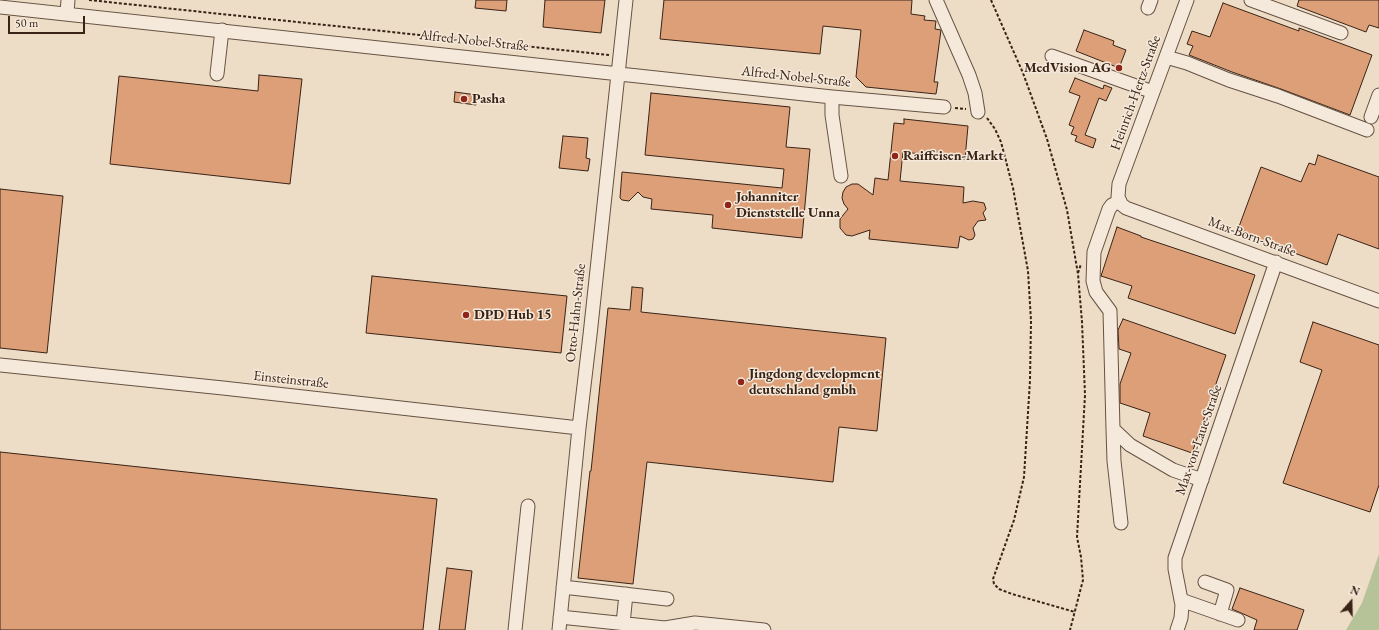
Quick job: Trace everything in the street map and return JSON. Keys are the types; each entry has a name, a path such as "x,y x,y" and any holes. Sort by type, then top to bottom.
{"street":[{"name":"Otto-Hahn-Straße","path":"558,630 626,0"},
{"path":"936,0 970,75 978,112"},
{"name":"Heinrich-Hertz-Straße","path":"1119,199 1119,184 1187,0"},
{"path":"1251,0 1341,33"},
{"name":"Alfred-Nobel-Straße","path":"0,7 67,6 222,30 832,97 944,107"},
{"path":"217,74 222,30"},
{"path":"1052,56 1153,92"},
{"path":"1166,56 1367,130"},
{"path":"1371,117 1379,95"},
{"path":"832,97 832,115 840,176"},
{"path":"1119,199 1109,209 1094,252 1093,281 1096,292 1110,311 1114,461 1121,523"},
{"name":"Max-Born-Straße","path":"1119,199 1126,208 1379,301"},
{"name":"Max-von-Laue-Straße","path":"1177,630 1181,618 1181,600 1175,569 1175,558 1276,262"},
{"name":"Einsteinstraße","path":"0,365 215,387 579,428"},
{"path":"1114,429 1130,445 1173,470 1202,480"},
{"path":"515,630 528,506"},
{"path":"1205,582 1227,590 1220,614"},
{"path":"563,587 667,599"},
{"path":"623,624 626,594"},
{"path":"1181,600 1238,620"},
{"path":"560,617 585,625 623,624 665,628 695,623 764,630"}],"path":[{"path":"90,0 611,55"},
{"path":"991,0 1023,73 1047,138 1066,210 1078,274 1085,394 1077,537 1083,580 1070,630"},
{"path":"944,107 962,108 978,112 987,118 995,129 1001,142 1014,188 1028,271 1031,322 1030,380 1024,478 1014,520 994,578 994,584 998,589 1012,594 1075,612"}],"green space":[{"path":"1379,554 1379,630 1346,630 1362,603"}],"building":[{"path":"476,0 507,0 506,11 475,8"},
{"path":"545,0 605,0 601,33 543,27"},
{"path":"664,0 912,0 911,14 925,16 924,20 936,21 935,29 941,30 934,82 938,82 936,94 866,87 856,77 861,30 823,26 820,54 660,39"},
{"path":"1299,0 1379,0 1379,28 1369,25 1366,32 1297,6"},
{"path":"1223,3 1299,31 1299,28 1372,55 1350,115 1189,55 1193,46 1187,44 1192,31 1210,37"},
{"path":"1084,30 1114,41 1113,45 1126,50 1119,68 1076,51"},
{"path":"259,75 302,79 290,184 110,164 119,76 258,91"},
{"path":"1075,78 1103,89 1104,85 1112,88 1106,101 1099,98 1085,135 1096,139 1093,148 1075,141 1077,136 1071,134 1074,127 1069,125 1080,96 1069,92"},
{"path":"455,92 477,95 476,105 454,102"},
{"path":"651,93 790,107 786,147 810,149 802,238 712,228 713,215 651,209 652,199 643,197 638,192 629,201 622,200 620,198 622,172 782,188 784,169 645,155"},
{"path":"904,119 968,126 965,159 903,152 900,181 964,187 963,203 973,201 984,203 986,209 983,213 986,220 978,221 973,228 975,235 973,239 969,240 960,236 958,248 869,239 870,230 852,236 846,235 840,228 840,219 848,209 842,198 846,187 852,184 858,184 873,195 875,178 888,180 894,123 904,124"},
{"path":"563,136 588,138 586,158 590,159 588,171 559,168"},
{"path":"1318,155 1379,177 1379,249 1338,234 1327,265 1237,232 1261,167 1301,182 1309,163 1315,165"},
{"path":"0,189 63,196 47,353 0,348"},
{"path":"1117,227 1141,237 1255,275 1235,334 1128,298 1132,286 1101,276"},
{"name":"DPD Hub 15","path":"372,276 567,296 561,353 366,333"},
{"name":"Jingdong development deutschland gmbh","path":"632,287 643,288 641,312 886,338 877,431 839,427 833,482 647,462 633,584 578,578 608,308 630,310"},
{"path":"1123,319 1226,355 1192,453 1143,436 1150,413 1120,403 1120,384 1131,353 1119,349 1118,330"},
{"path":"1313,322 1379,345 1379,485 1370,512 1283,483 1322,370 1300,362"},
{"path":"0,452 437,499 423,630 0,630"},
{"path":"447,568 472,571 465,630 439,630"},
{"path":"1240,588 1304,610 1297,630 1254,630 1257,620 1232,609"}],"place":[{"name":"MedVision AG","path":"1119,68"},
{"name":"Pasha","path":"464,99"},
{"name":"Raiffeisen-Markt","path":"895,156"},
{"name":"Johanniter Dienststelle Unna","path":"728,205"},
{"name":"DPD Hub 15","path":"466,315"},
{"name":"Jingdong development deutschland gmbh","path":"741,382"}]}
